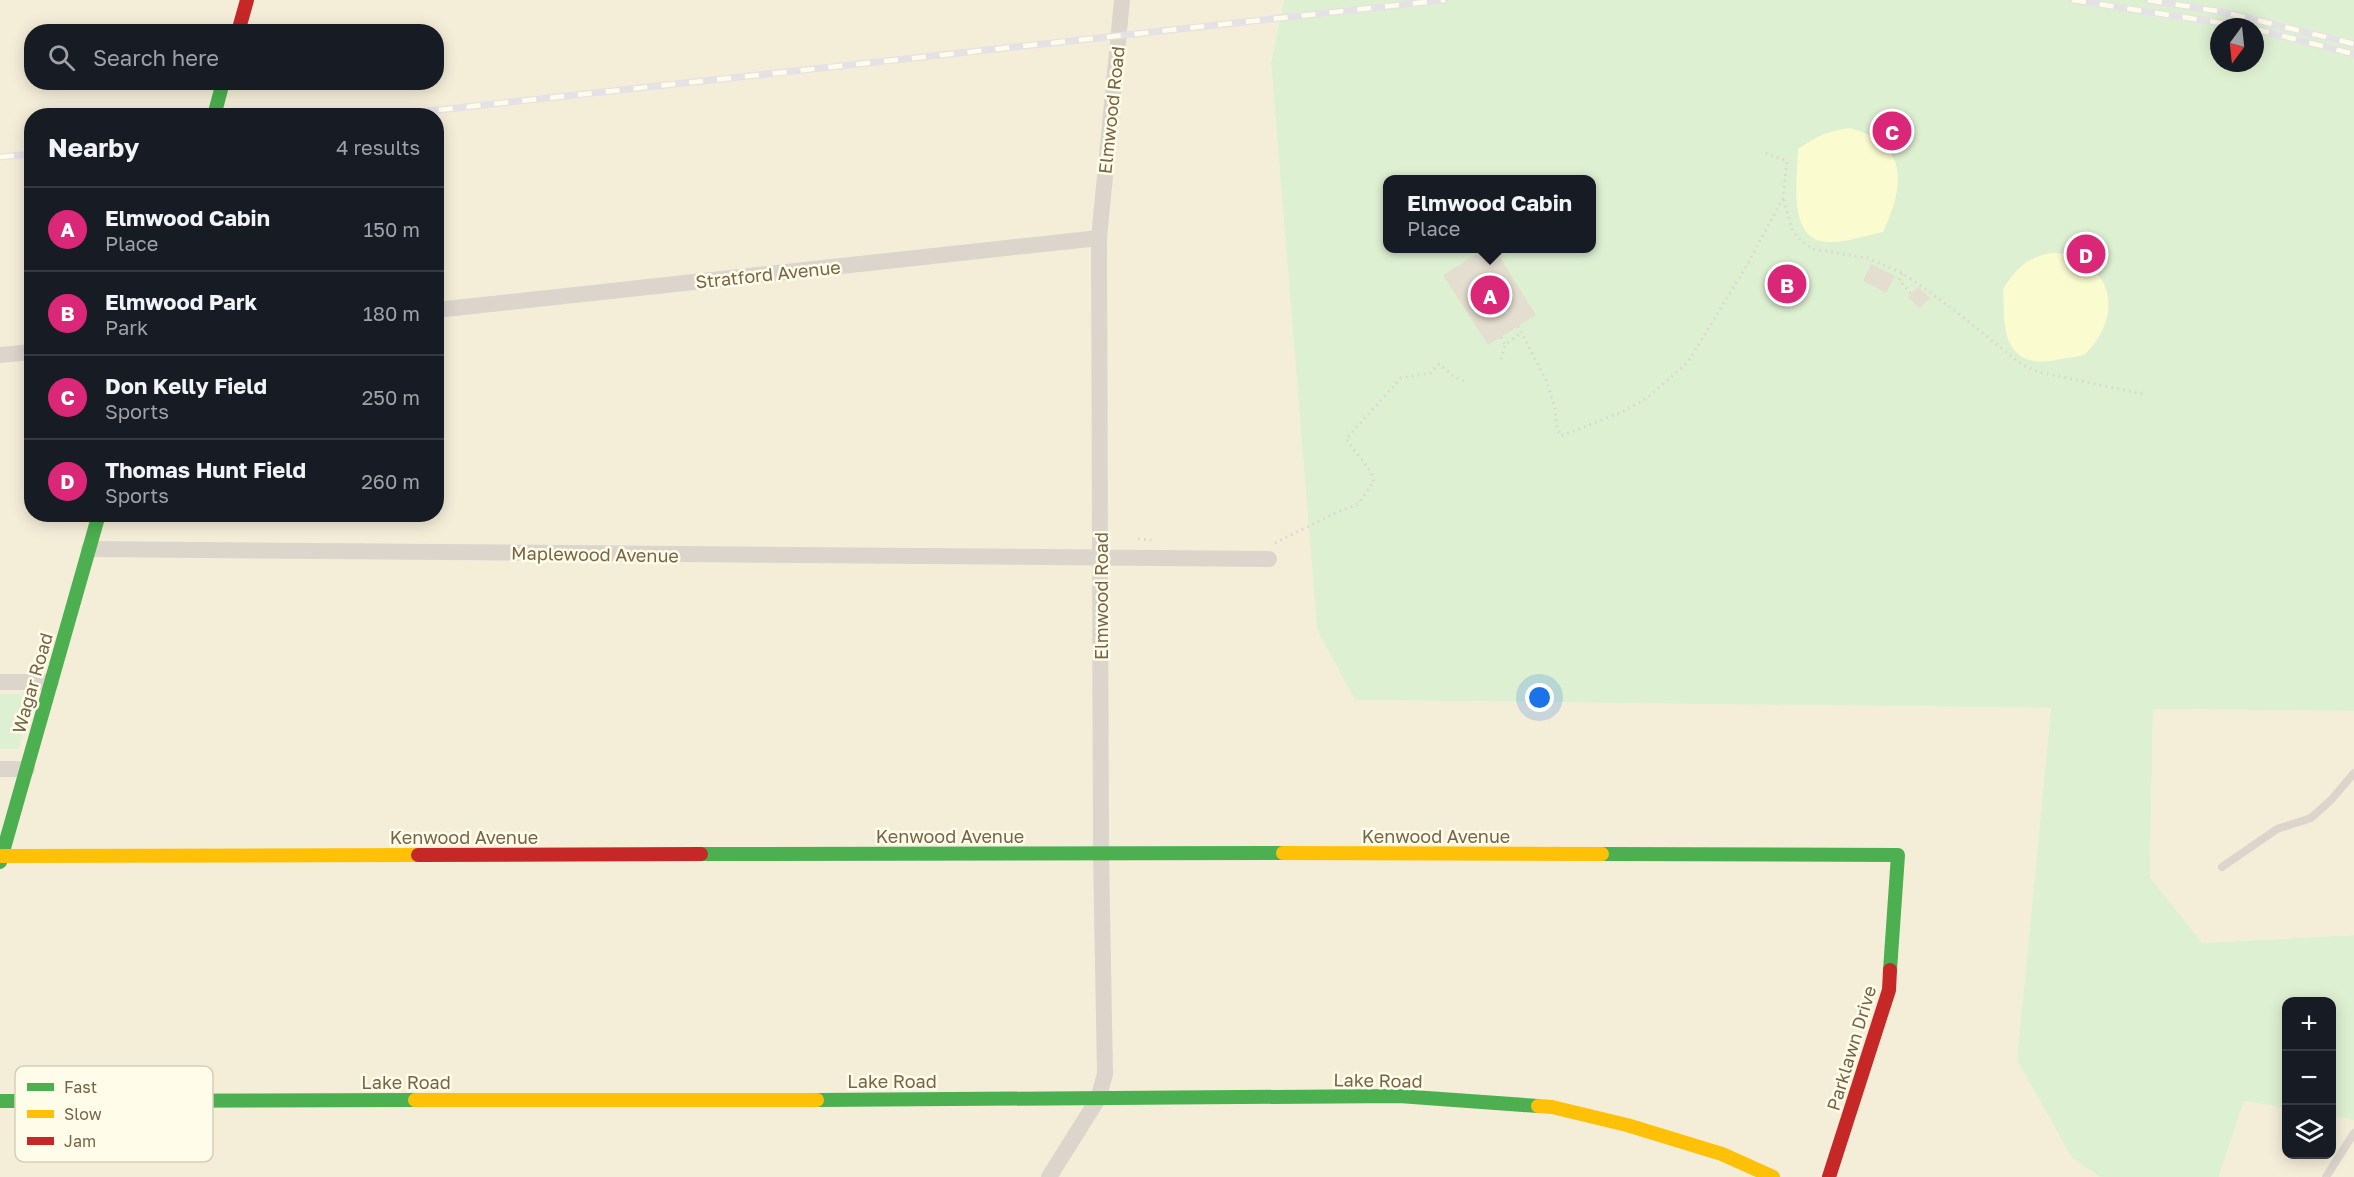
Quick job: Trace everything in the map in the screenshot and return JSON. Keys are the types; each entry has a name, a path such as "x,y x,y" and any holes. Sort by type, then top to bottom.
{"street":[{"path":"240,24 247,0"},
{"name":"Elmwood Road","path":"1049,1177 1098,1099 1105,1074 1101,854 1099,238 1122,0"},
{"path":"216,108 221,90"},
{"name":"Stratford Avenue","path":"444,309 1099,238"},
{"path":"0,355 24,353"},
{"name":"Wagar Road","path":"1,859 97,522"},
{"name":"Maplewood Avenue","path":"89,549 1101,559 1269,552"},
{"path":"0,682 51,682"},
{"path":"0,769 27,769"},
{"name":"Kenwood Avenue","path":"1,859 1101,854 1898,855"},
{"name":"Parklawn Drive","path":"1829,1177 1889,990 1898,855"},
{"name":"Lake Road","path":"213,1101 1098,1099 1399,1096 1552,1107 1627,1125 1722,1154 1773,1177"},
{"name":"Lake Road","path":"0,1101 15,1101"}],"lane":[{"path":"2222,867 2277,829 2311,818 2331,800 2354,773"},
{"path":"2326,1177 2354,1133"}],"path":[{"path":"1765,153 1787,160 1783,198 1792,229 1800,240 1813,249 1867,258 1902,273 1949,306 2021,364 2038,372 2144,394"},
{"path":"1518,326 1547,382 1556,409 1557,428 1562,436 1623,412 1647,398 1688,362 1747,265 1783,198"},
{"path":"1902,273 1899,280 1911,294"},
{"path":"1501,359 1505,345 1522,333"},
{"path":"1501,337 1505,345"},
{"path":"1269,552 1323,519 1358,504 1367,494 1374,482 1371,472 1346,439 1401,378 1430,373 1439,364 1453,376 1464,381"},
{"path":"1129,539 1156,541"}],"shaded area":[{"path":"0,0 1284,0 1271,63 1317,630 1355,700 2051,708 2017,1060 2072,1158 2100,1177 0,1177"},
{"path":"1284,0 2354,0 2354,711 2153,709 2150,877 2202,943 2354,935 2354,1120 2336,1117 2336,997 2282,997 2282,1107 2244,1101 2219,1177 2100,1177 2072,1158 2017,1060 2051,708 1355,700 1317,630 1271,63"},
{"path":"0,694 31,694 19,749 0,749"},
{"path":"2153,709 2354,711 2354,935 2201,943 2150,877"},
{"path":"2244,1101 2282,1107 2282,1159 2336,1159 2336,1117 2354,1120 2354,1177 2219,1177"}],"sand":[{"path":"1850,128 1869,135 1883,144 1892,156 1897,168 1898,183 1890,215 1883,232 1834,242 1815,239 1806,231 1800,220 1797,206 1798,149 1823,135"},
{"path":"2052,253 2078,259 2094,270 2104,284 2108,311 2099,336 2085,354 2049,361 2033,361 2019,354 2008,339 2004,321 2003,289 2023,265 2036,257"}],"building":[{"path":"1479,253 1497,253 1536,315 1488,345 1443,275"},
{"path":"1871,264 1895,276 1886,293 1863,281"},
{"path":"1918,287 1930,298 1920,308 1908,297"}],"railway":[{"path":"444,109 1445,0"},
{"path":"2072,0 2210,21"},
{"path":"2148,0 2223,12 2354,44"},
{"path":"2264,31 2354,54"},
{"path":"0,157 24,155"}],"traffic: fast":[{"path":"216,108 221,90"},
{"path":"0,862 97,522"},
{"path":"701,854 1283,853"},
{"path":"1602,854 1898,855 1890,970"},
{"path":"817,1100 1399,1096 1538,1106"},
{"path":"213,1100 415,1100"},
{"path":"0,1101 15,1101"}],"traffic: slow":[{"path":"1283,853 1602,854"},
{"path":"2,856 418,855"},
{"path":"415,1100 817,1100"},
{"path":"1538,1106 1552,1107 1627,1125 1722,1154 1773,1177"}],"traffic: jam":[{"path":"240,24 247,0"},
{"path":"418,855 701,854"},
{"path":"1829,1177 1889,990 1890,970"}],"place":[{"name":"Don Kelly Field","path":"1892,131"},
{"name":"Thomas Hunt Field","path":"2086,254"},
{"name":"Elmwood Park","path":"1787,284"},
{"name":"Elmwood Cabin","path":"1490,295"}]}
